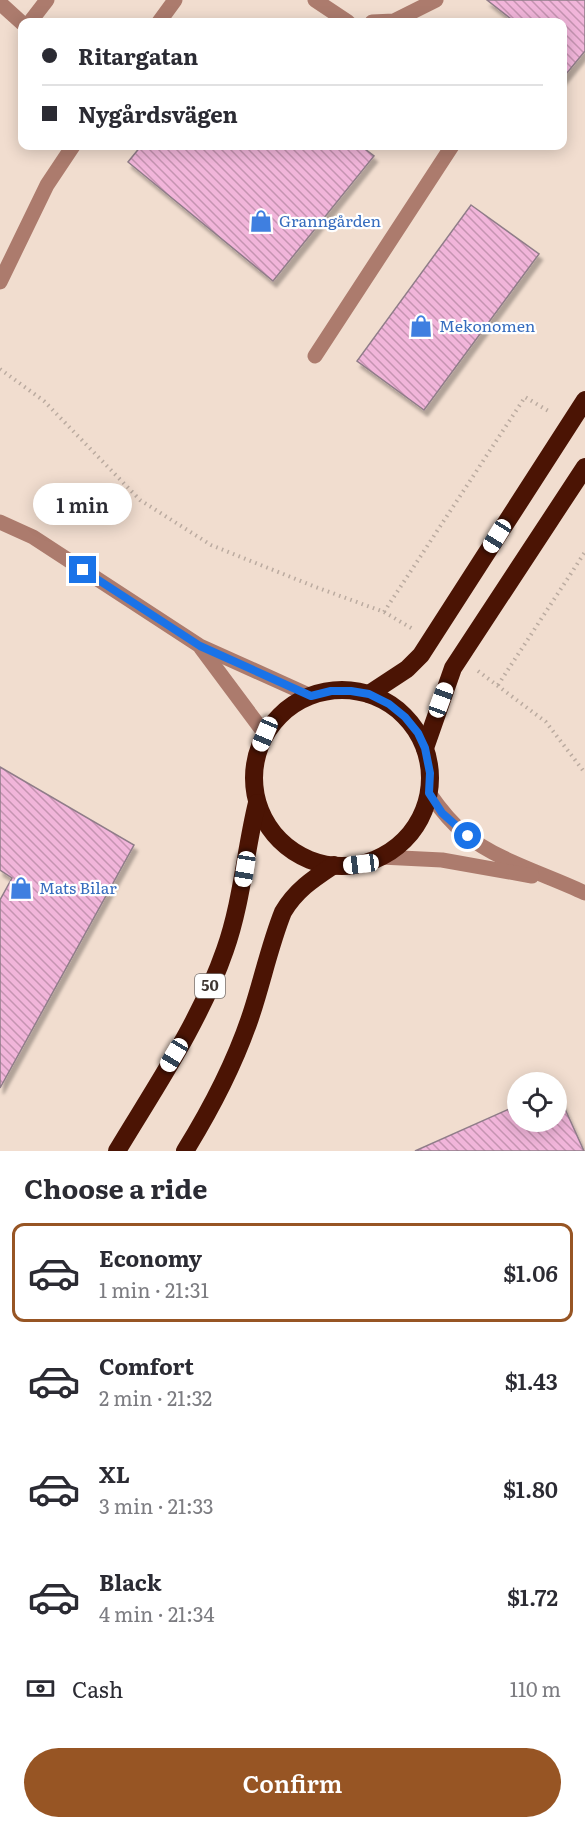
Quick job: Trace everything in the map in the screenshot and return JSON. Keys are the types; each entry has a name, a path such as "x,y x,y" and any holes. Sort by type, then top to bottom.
{"highway":[{"path":"369,694 407,669 421,656 585,400"},
{"path":"425,748 453,668 585,467"},
{"path":"331,691 369,694 389,704 405,717 418,733 425,748 430,773 429,793 416,826 398,846 381,857 361,864 320,864 301,856 285,845 271,830 257,803 254,773 257,753 265,734 277,718 293,705 311,696 331,691"},
{"name":"50","path":"117,1151 200,1010 218,969 226,948 241,890 257,803"},
{"path":"184,1151 212,1104 237,1052 283,912 303,886 334,865"}],"street":[{"path":"33,18 47,0"},
{"path":"162,18 175,0"},
{"path":"315,0 342,18"},
{"path":"399,18 436,0"},
{"path":"0,3 18,19"},
{"path":"0,282 47,185 70,150"},
{"path":"315,356 449,150"},
{"path":"0,522 33,537 200,646 311,696"},
{"path":"200,646 265,734"},
{"path":"429,793 442,813 468,836 499,854 585,893"},
{"path":"381,857 442,860 552,879"}],"path":[{"path":"0,369 44,401 140,500 211,545 384,612 416,631"},
{"path":"384,612 525,397 550,412"},
{"path":"498,685 585,552"},
{"path":"472,667 546,722 585,773"}],"building":[{"path":"487,0 585,0 585,51 567,73 567,18 510,18"},
{"name":"Granngården","path":"138,150 366,150 374,156 273,281 128,162"},
{"path":"471,205 539,254 424,410 357,361"},
{"path":"0,767 134,845 0,1088 0,900 12,878 0,870"},
{"path":"507,1110 507,1132 567,1132 567,1113 584,1151 415,1151"}],"place":[{"name":"Granngården","path":"261,221"},
{"name":"Mekonomen","path":"421,326"},
{"name":"Mats Bilar","path":"21,888"}],"route":[{"path":"83,570 200,646 311,696 331,691 351,691 369,694 389,704 405,717 418,733 425,748 430,773 429,793 442,813 468,836"}]}
